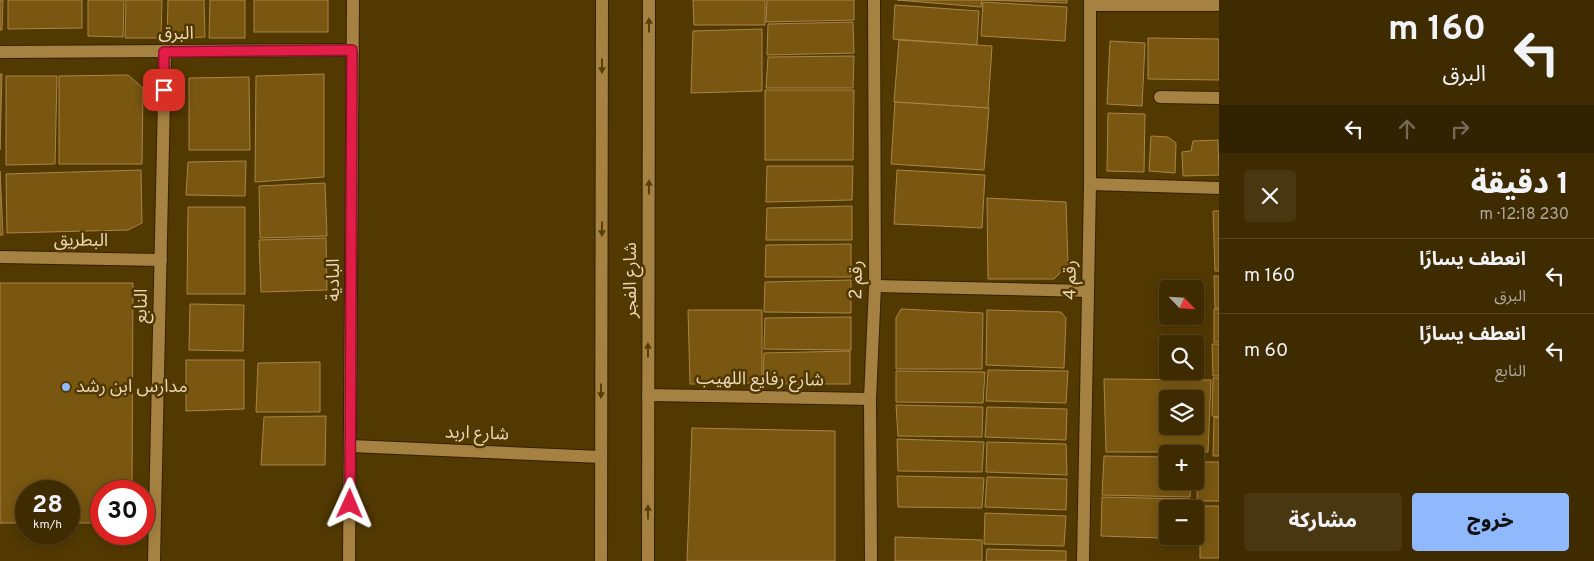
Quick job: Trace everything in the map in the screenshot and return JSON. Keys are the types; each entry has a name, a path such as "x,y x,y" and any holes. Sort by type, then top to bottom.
{"street":[{"name":"البادية","path":"349,561 353,0"},
{"name":"شارع الفجر","path":"601,561 602,0"},
{"name":"شارع الفجر","path":"648,561 650,0"},
{"name":"رقم 2","path":"871,561 870,399 875,286 874,0"},
{"path":"1090,2 1219,4"},
{"name":"رقم 4","path":"1083,561 1090,184 1090,2"},
{"name":"البرق","path":"0,52 352,50"},
{"name":"النابع","path":"154,561 164,52"},
{"path":"1160,97 1219,98"},
{"path":"1090,184 1219,188"},
{"name":"البطريق","path":"0,257 161,260"},
{"path":"875,286 1088,291"},
{"name":"شارع رفايع اللهيب","path":"648,395 870,399"},
{"name":"شارع اربد","path":"351,446 601,457"}],"building":[{"path":"0,0 3,0 2,30 0,30"},
{"path":"8,0 82,0 82,28 8,29"},
{"path":"88,0 124,0 123,37 88,36"},
{"path":"126,0 162,0 161,38 125,38"},
{"path":"168,0 204,0 205,37 167,39"},
{"path":"210,0 245,0 245,38 209,38"},
{"path":"254,0 328,0 328,32 254,32"},
{"path":"693,0 765,0 765,25 694,25"},
{"path":"767,0 854,0 854,20 766,22"},
{"path":"897,0 982,0 981,7"},
{"path":"982,0 1067,0 1067,3"},
{"path":"983,2 1067,7 1065,41 981,36"},
{"path":"895,5 979,11 977,45 893,39"},
{"path":"853,22 854,53 767,55 768,24"},
{"path":"762,29 762,91 691,93 693,31"},
{"path":"1148,38 1219,39 1219,80 1148,79"},
{"path":"899,40 992,46 988,108 894,102"},
{"path":"1110,41 1145,43 1142,106 1107,104"},
{"path":"854,56 853,88 766,88 768,57"},
{"path":"0,74 2,74 0,150"},
{"path":"324,74 324,177 255,182 256,76"},
{"path":"128,75 143,88 142,164 59,164 59,76"},
{"path":"6,76 57,76 55,164 6,165"},
{"path":"249,77 250,150 189,150 189,78"},
{"path":"765,90 854,90 853,160 765,160"},
{"path":"895,102 989,108 984,170 891,164"},
{"path":"1108,113 1145,114 1144,172 1107,171"},
{"path":"1151,136 1168,137 1176,143 1175,173 1149,171"},
{"path":"1218,140 1219,175 1183,176 1182,152 1191,151 1193,141"},
{"path":"246,161 245,196 186,195 188,162"},
{"path":"767,166 853,166 852,200 766,202"},
{"path":"141,170 142,223 128,230 7,233 6,174"},
{"path":"897,170 985,175 982,228 894,224"},
{"path":"0,171 3,235 0,235"},
{"path":"325,183 327,236 260,238 259,186"},
{"path":"987,198 1066,202 1068,265 1054,279 988,279"},
{"path":"852,206 852,240 766,240 767,208"},
{"path":"188,207 245,207 245,294 187,294"},
{"path":"1213,211 1219,211 1219,271 1215,271"},
{"path":"326,238 327,290 261,292 259,240"},
{"path":"851,244 851,277 765,277 766,245"},
{"path":"1214,276 1219,276 1219,308 1215,308"},
{"path":"851,280 851,313 764,312 765,282"},
{"name":"مدارس ابن رشد","path":"0,283 133,283 132,480 90,480 90,523 80,523 80,480 15,480 15,523 0,523"},
{"path":"190,304 244,305 243,351 189,350"},
{"path":"901,309 983,313 982,369 896,369 896,318"},
{"path":"1214,309 1219,309 1219,342 1214,342"},
{"path":"688,310 762,310 762,383 690,384"},
{"path":"987,310 1061,312 1066,318 1064,368 986,365"},
{"path":"851,317 851,350 764,349 765,318"},
{"path":"1212,344 1219,344 1219,376 1213,376"},
{"path":"850,351 850,384 763,384 764,353"},
{"path":"186,360 244,360 244,409 186,411"},
{"path":"320,362 320,412 256,412 258,363"},
{"path":"988,370 1068,371 1066,403 986,401"},
{"path":"896,371 985,372 983,403 896,402"},
{"path":"1213,378 1219,378 1219,417 1212,416"},
{"path":"1104,379 1211,380 1208,452 1204,452 1204,445 1159,445 1159,452 1106,452"},
{"path":"896,405 983,407 982,437 898,436"},
{"path":"987,407 1067,409 1066,440 985,437"},
{"path":"326,416 325,465 261,465 264,417"},
{"path":"1214,417 1219,418 1219,456 1213,456"},
{"path":"692,428 835,431 835,561 687,561"},
{"path":"897,439 984,442 982,472 898,471"},
{"path":"987,442 1066,444 1067,475 986,472"},
{"path":"1104,456 1159,457 1159,490 1190,490 1190,497 1102,495"},
{"path":"1204,462 1219,462 1219,501 1197,500 1197,490 1204,490"},
{"path":"897,476 984,478 982,508 898,507"},
{"path":"987,477 1067,479 1066,510 985,507"},
{"path":"1102,497 1190,499 1159,500 1159,538 1101,536"},
{"path":"1204,506 1219,506 1219,558 1200,558 1200,545 1204,545"},
{"path":"985,513 1066,516 1064,546 984,544"},
{"path":"895,537 982,540 982,561 895,561"},
{"path":"987,549 1066,551 1066,561 986,561"}],"place":[{"name":"مدارس ابن رشد","path":"66,387"}],"route":[{"path":"164,90 164,52 352,50 350,504"}]}
